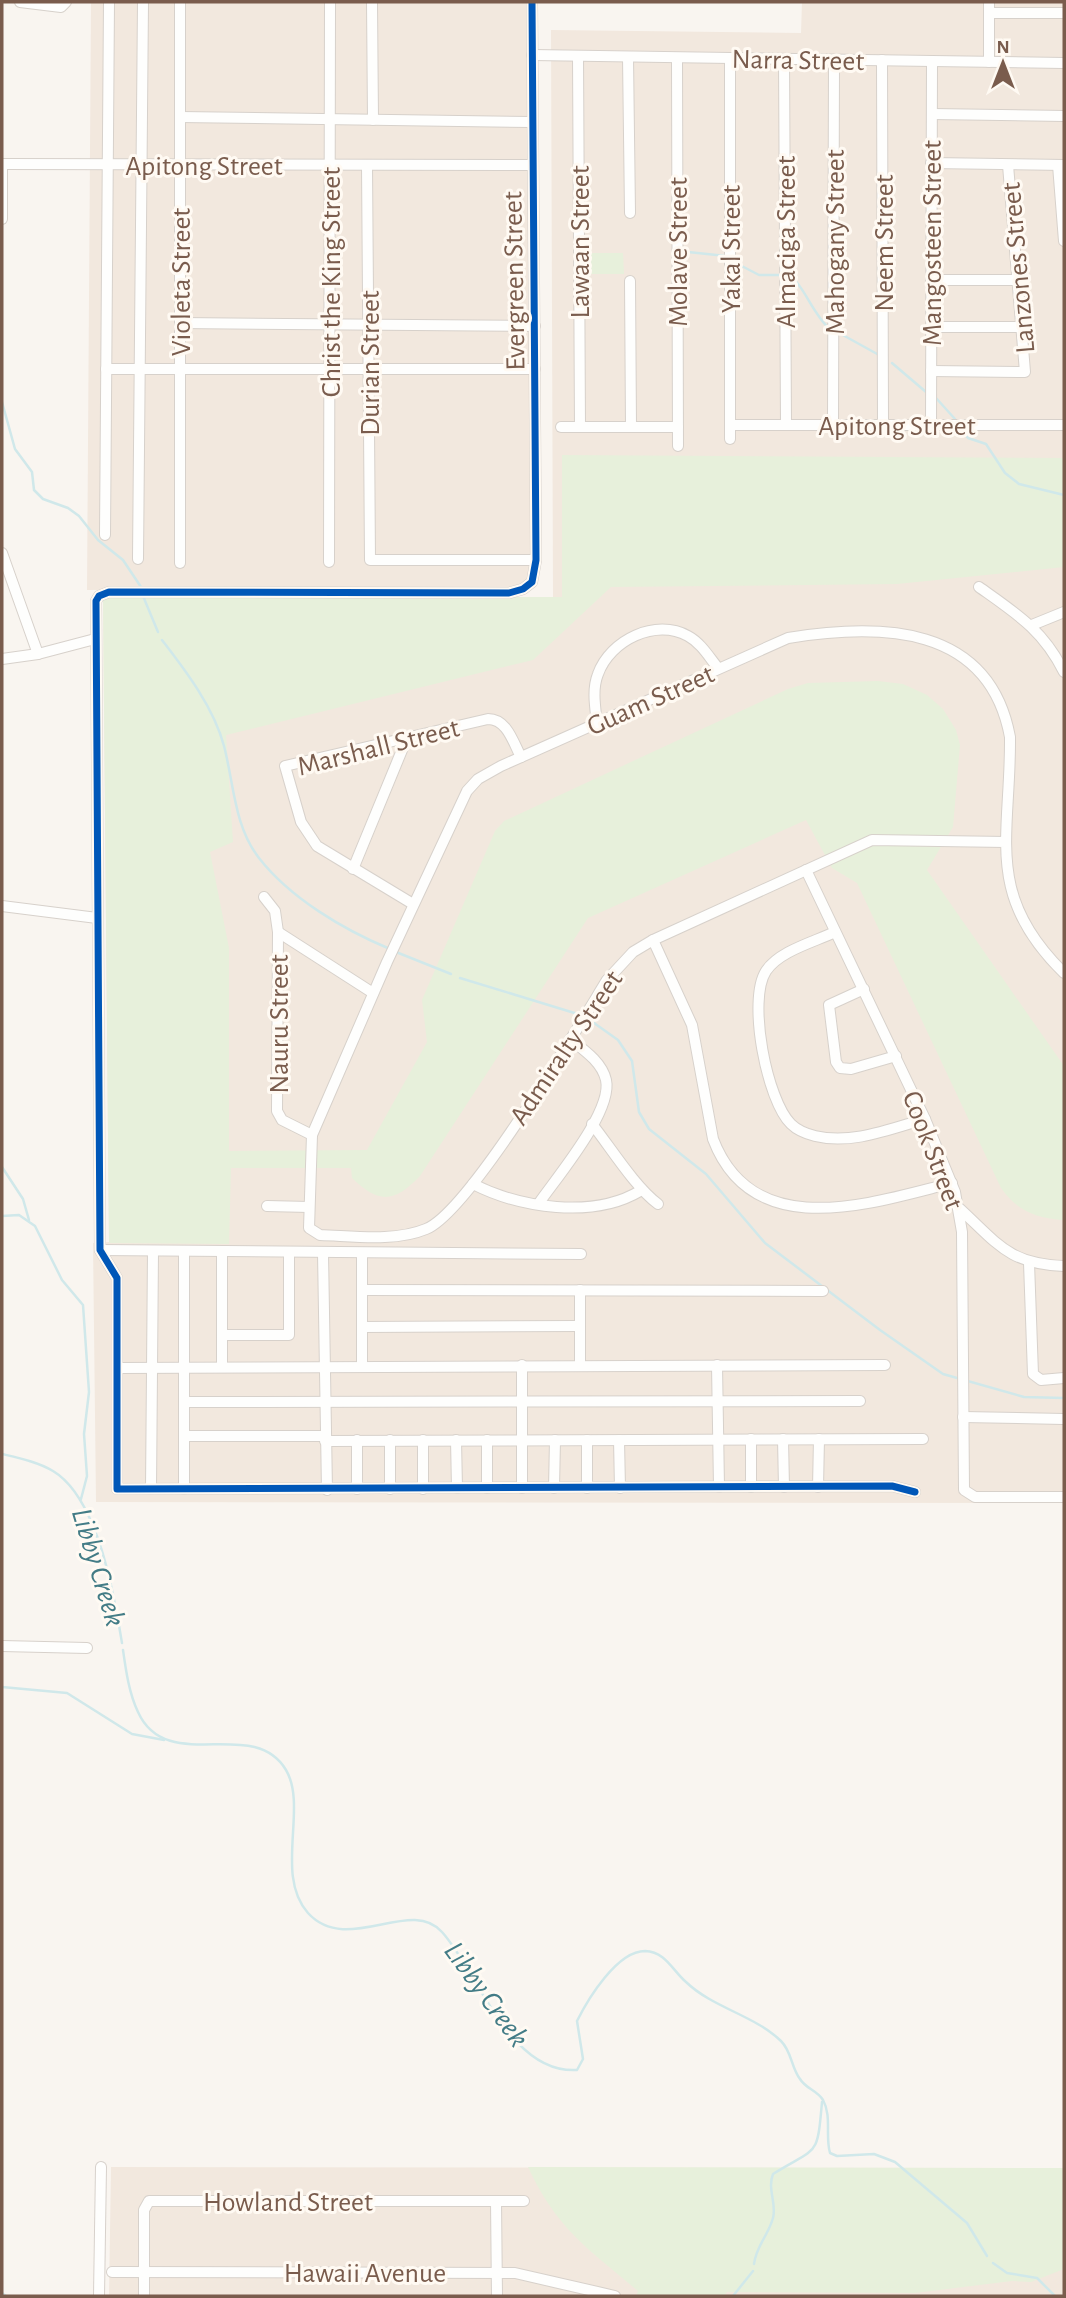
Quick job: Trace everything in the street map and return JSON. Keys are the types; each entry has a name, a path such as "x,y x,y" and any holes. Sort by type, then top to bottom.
{"street":[{"path":"20,2 61,7 66,2"},
{"path":"105,535 109,2"},
{"path":"138,559 143,2"},
{"name":"Violeta Street","path":"180,2 180,563"},
{"name":"Christ the King Street","path":"329,562 330,2"},
{"path":"372,2 373,120"},
{"name":"Evergreen Street","path":"532,2 536,560"},
{"path":"989,2 989,62"},
{"path":"989,13 1064,13"},
{"name":"Narra Street","path":"532,55 1064,63"},
{"name":"Lawaan Street","path":"578,56 580,427"},
{"path":"628,57 630,213"},
{"name":"Molave Street","path":"677,58 678,446"},
{"name":"Yakal Street","path":"730,58 730,439"},
{"name":"Almaciga Street","path":"784,59 786,425"},
{"name":"Mahogany Street","path":"833,425 834,60"},
{"name":"Neem Street","path":"882,60 883,425"},
{"name":"Mangosteen Street","path":"931,425 932,61"},
{"path":"932,114 1064,116"},
{"path":"180,117 532,121"},
{"path":"931,163 1061,165 1064,241"},
{"path":"2,164 2,219"},
{"name":"Apitong Street","path":"2,164 533,165"},
{"name":"Durian Street","path":"367,165 370,560 536,560"},
{"name":"Lanzones Street","path":"931,371 1025,372 1008,165"},
{"path":"931,280 1019,281"},
{"path":"630,281 631,427"},
{"name":"Lawaan Street","path":"180,323 535,326"},
{"path":"931,327 1022,327"},
{"path":"106,369 535,369"},
{"name":"Apitong Street","path":"730,425 1064,425"},
{"path":"561,427 678,427"},
{"path":"2,555 38,654"},
{"path":"536,560 535,577 530,586 509,593 104,593 96,601 100,1250 117,1278 117,1489 902,1487 915,1492"},
{"path":"979,587 1032,625 1045,639 1064,673"},
{"path":"1032,625 1064,612"},
{"path":"597,723 594,691 597,676 608,656 635,636 662,630 686,635 718,668"},
{"name":"Guam Street","path":"311,1232 309,1207 312,1135 413,904 467,791 478,779 521,757 788,638 835,633 910,635 942,644 961,655 992,690 1006,716 1010,761 1007,874 1013,899 1038,944 1063,970"},
{"path":"2,659 38,654 95,639"},
{"name":"Marshall Street","path":"413,904 317,846 307,835 285,766 495,719 505,727 521,757"},
{"path":"353,869 407,738"},
{"name":"Admiralty Street","path":"311,1232 320,1236 400,1235 427,1229 448,1215 473,1184 620,964 653,940 872,840 1006,842"},
{"name":"Cook Street","path":"806,870 925,1119 960,1209 963,1486 966,1494 975,1497 1064,1497"},
{"name":"Nauru Street","path":"264,897 275,911 278,932 277,1111 282,1120 312,1135"},
{"path":"2,906 97,918"},
{"path":"278,932 373,993"},
{"path":"835,932 772,963 760,983 760,1031 779,1104 790,1124 800,1130 830,1139 870,1135 925,1119"},
{"path":"653,940 692,1025 718,1154 737,1180 768,1200 821,1208 861,1205 952,1183"},
{"path":"864,989 828,1004 835,1062 840,1068 851,1069 896,1056"},
{"path":"539,1203 592,1124 607,1091 606,1078 599,1065 570,1039"},
{"path":"592,1124 632,1173 640,1191 658,1203"},
{"path":"473,1184 508,1199 539,1203 604,1205 640,1191"},
{"path":"267,1206 309,1207"},
{"path":"960,1209 1010,1254 1029,1263 1064,1266"},
{"path":"100,1250 581,1254"},
{"path":"151,1489 153,1251"},
{"path":"184,1251 184,1489"},
{"path":"222,1252 222,1367"},
{"path":"222,1335 289,1335 289,1252"},
{"path":"323,1253 327,1490"},
{"path":"362,1253 362,1366"},
{"path":"1029,1263 1033,1374 1041,1380 1064,1378"},
{"path":"362,1290 823,1291"},
{"path":"580,1290 580,1365"},
{"path":"362,1326 580,1326"},
{"path":"522,1365 523,1488"},
{"path":"717,1365 719,1487"},
{"path":"117,1368 885,1365"},
{"path":"185,1402 860,1401"},
{"path":"963,1417 1064,1419"},
{"path":"185,1436 357,1440 923,1439"},
{"path":"751,1439 751,1487"},
{"path":"783,1439 784,1487"},
{"path":"818,1487 819,1439"},
{"path":"357,1440 357,1489"},
{"path":"390,1440 390,1489"},
{"path":"423,1440 423,1489"},
{"path":"456,1440 457,1488"},
{"path":"487,1440 487,1488"},
{"path":"554,1488 555,1440"},
{"path":"587,1440 587,1488"},
{"path":"619,1440 620,1488"},
{"path":"2,1646 87,1648"},
{"path":"99,2296 101,2167"},
{"path":"496,2201 497,2296"},
{"name":"Howland Street","path":"144,2296 144,2210 149,2202 524,2201"},
{"name":"Hawaii Avenue","path":"112,2272 497,2272 534,2276 615,2296"}],"shaded area":[{"path":"91,2 528,2 532,575 518,587 87,590"},
{"path":"802,2 1064,2 1064,1503 96,1502 93,1243 109,1242 103,598 553,597 551,30 801,33"},
{"path":"111,2167 1064,2168 1064,2296 109,2296"}],"green space":[{"path":"589,253 623,253 624,274 589,274"},
{"path":"562,455 1064,458 1064,567 897,584 611,587 533,660 226,735 233,842 210,852 229,948 229,1151 367,1150 427,1042 422,1000 495,831 504,821 788,689 808,683 878,681 903,684 927,695 943,709 956,730 960,745 953,827 927,870 1064,1066 1064,1220 1028,1212 1001,1188 857,883 832,868 806,820 588,918 420,1176 402,1191 386,1197 370,1192 352,1178 351,1168 231,1168 229,1244 109,1243 103,598 562,597"},
{"path":"528,2167 1064,2168 1064,2269 1031,2282 1012,2281 915,2293 727,2292 724,2296 636,2296 638,2291 588,2249 562,2222"}],"waterway":[{"path":"688,252 726,256"},
{"path":"736,263 759,275 780,275"},
{"path":"792,278 831,330"},
{"path":"841,334 879,355"},
{"path":"892,363 926,392"},
{"path":"936,398 955,419"},
{"path":"2,402 15,449 32,472 34,490 43,499 68,508 79,516 98,540 123,560 141,587"},
{"path":"959,428 968,438 986,444 1005,473 1019,484 1064,495"},
{"path":"143,596 158,632"},
{"path":"162,640 190,677 213,718 224,746 244,832 259,858 286,886 319,911 390,949"},
{"path":"396,952 451,974"},
{"path":"460,978 581,1015"},
{"path":"587,1018 618,1040 632,1061 639,1112 649,1129 706,1174 765,1243 943,1374 1024,1397 1064,1398"},
{"path":"2,1167 23,1199 29,1220"},
{"path":"2,1216 19,1215 35,1226 62,1280 83,1305 89,1392 84,1434 87,1476 81,1499"},
{"name":"Libby Creek","path":"2,1454 53,1471 69,1484 82,1503 109,1575 122,1643"},
{"name":"Libby Creek","path":"123,1650 135,1705 151,1731 169,1740 189,1744 253,1747 271,1754 286,1770 292,1785 294,1803 293,1880 298,1897 308,1913 324,1925 341,1929 413,1920 429,1923 442,1932 456,1950 514,2039 532,2056 553,2067 577,2070 583,2059 577,2021 588,2001 614,1967 624,1959 634,1953 652,1952 668,1962 681,1977 708,1999 759,2024 781,2041 800,2079 818,2094 826,2106 830,2153 837,2156 874,2154 895,2162 967,2223 987,2256"},
{"path":"2,1687 67,1693 132,1734 164,1740"},
{"path":"754,2264 773,2218 773,2174 812,2149 819,2133 822,2102"},
{"name":"Libby Creek","path":"993,2263 1007,2273 1037,2278 1055,2296"},
{"path":"733,2296 753,2271"},
{"path":"2,2293 6,2296"}],"cycle path":[{"path":"532,2 536,560 532,582 523,589 509,593 109,592 99,596 96,601 100,1250 117,1278 117,1489 892,1486 915,1492"}]}
